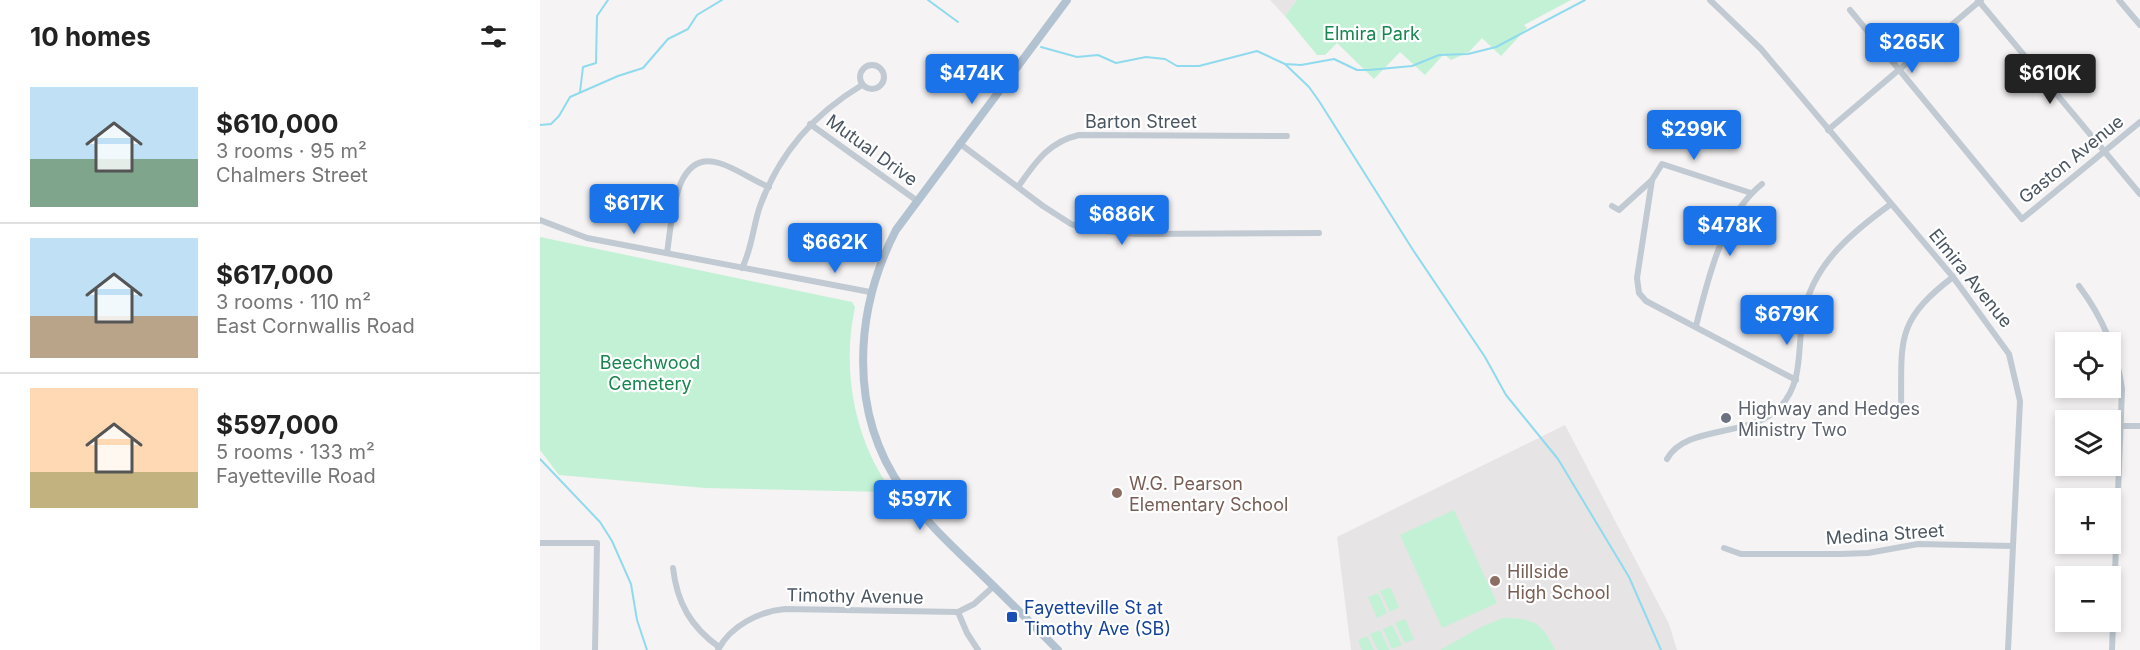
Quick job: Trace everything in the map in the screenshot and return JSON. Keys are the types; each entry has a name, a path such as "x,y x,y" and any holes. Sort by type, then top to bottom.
{"main road":[{"path":"1058,650 918,511 890,469 878,443 867,402 863,364 865,321 870,292 886,248 916,200 1067,0"}],"street":[{"name":"Elmira Avenue","path":"1710,0 1749,36 1953,277 2000,339 2016,377 2020,409 2008,650"},
{"path":"2120,0 2140,25"},
{"path":"1828,130 1979,1 2140,194"},
{"path":"1850,10 1899,69"},
{"path":"869,65 881,69 884,74 880,86 874,89 862,85 859,80 863,68 869,65"},
{"name":"Gaston Avenue","path":"1899,69 2022,219 2140,122"},
{"path":"742,268 761,205 790,147 810,124 862,85"},
{"name":"Mutual Drive","path":"810,124 916,200"},
{"name":"Barton Street","path":"1018,187 1047,149 1060,140 1079,135 1287,136"},
{"path":"959,143 1071,224 1100,232 1320,233"},
{"path":"667,253 685,172 700,162 710,161 769,187"},
{"path":"1612,206 1619,210 1652,180 1662,164 1751,193"},
{"path":"1652,180 1638,288 1649,304 1696,326 1796,380"},
{"path":"1696,326 1704,295 1726,236 1751,193 1762,184"},
{"path":"1667,459 1679,443 1747,425 1773,414 1791,393 1796,380 1803,314 1820,272 1838,248 1861,226 1891,204"},
{"path":"540,220 587,238 870,292"},
{"path":"1901,410 1902,348 1909,321 1923,302 1953,277"},
{"path":"2079,286 2103,322 2118,362 2122,397 2121,426 2140,426"},
{"path":"2112,650 2119,476"},
{"path":"540,543 597,543 595,650"},
{"name":"Medina Street","path":"1724,548 1741,554 1841,554 1868,553 1918,544 2012,546"},
{"path":"673,568 677,592 685,613 703,636 719,648"},
{"path":"978,650 958,612 974,604 994,586"},
{"name":"Timothy Avenue","path":"719,648 747,621 777,610 958,612"}],"shaded area":[{"path":"1270,0 1297,0 1285,16"},
{"name":"Hillside High School","path":"1565,425 1669,624 1677,650 1351,650 1337,537"}],"green space":[{"name":"Elmira Park","path":"1297,0 1571,0 1524,25 1527,28 1501,56 1482,38 1469,52 1451,60 1444,54 1425,75 1400,52 1374,79 1337,43 1325,55 1317,55 1285,16"},
{"name":"Beechwood Cemetery","path":"540,237 852,302 855,307 850,353 853,399 866,444 887,484 886,492 705,488 559,475 540,450"},
{"path":"1454,510 1497,603 1442,628 1400,535"},
{"path":"1390,587 1399,607 1390,612 1380,591"},
{"path":"1378,593 1387,613 1377,618 1368,597"},
{"path":"1503,618 1522,619 1535,624 1546,634 1555,650 1440,650 1481,627"},
{"path":"1405,619 1414,639 1405,643 1395,623"},
{"path":"1392,625 1402,645 1392,649 1383,629"},
{"path":"1380,630 1389,650 1378,650 1370,634"},
{"path":"1367,636 1374,650 1362,650 1358,640"}],"waterway":[{"path":"580,92 583,67 596,63 597,16 608,0"},
{"path":"540,125 551,124 559,116 570,97 643,68 668,39 688,29 697,15 722,0"},
{"path":"928,0 958,22"},
{"path":"1041,47 1077,57 1098,55 1116,63 1146,57 1165,59 1177,66 1199,66 1257,51 1285,64 1301,65 1334,59 1357,70 1369,70 1412,66 1439,55 1468,54 1496,47 1585,0"},
{"path":"1285,64 1309,87 1319,101 1413,250 1485,357 1506,395 1558,459 1629,577 1661,650"},
{"path":"540,459 600,522 612,541 631,584 637,620 647,650"}],"place":[{"name":"Highway and Hedges Ministry Two","path":"1726,418"},
{"name":"W.G. Pearson Elementary School","path":"1117,493"},
{"name":"Hillside High School","path":"1495,581"},
{"name":"Fayetteville St at Timothy Ave (SB)","path":"1012,617"}]}
